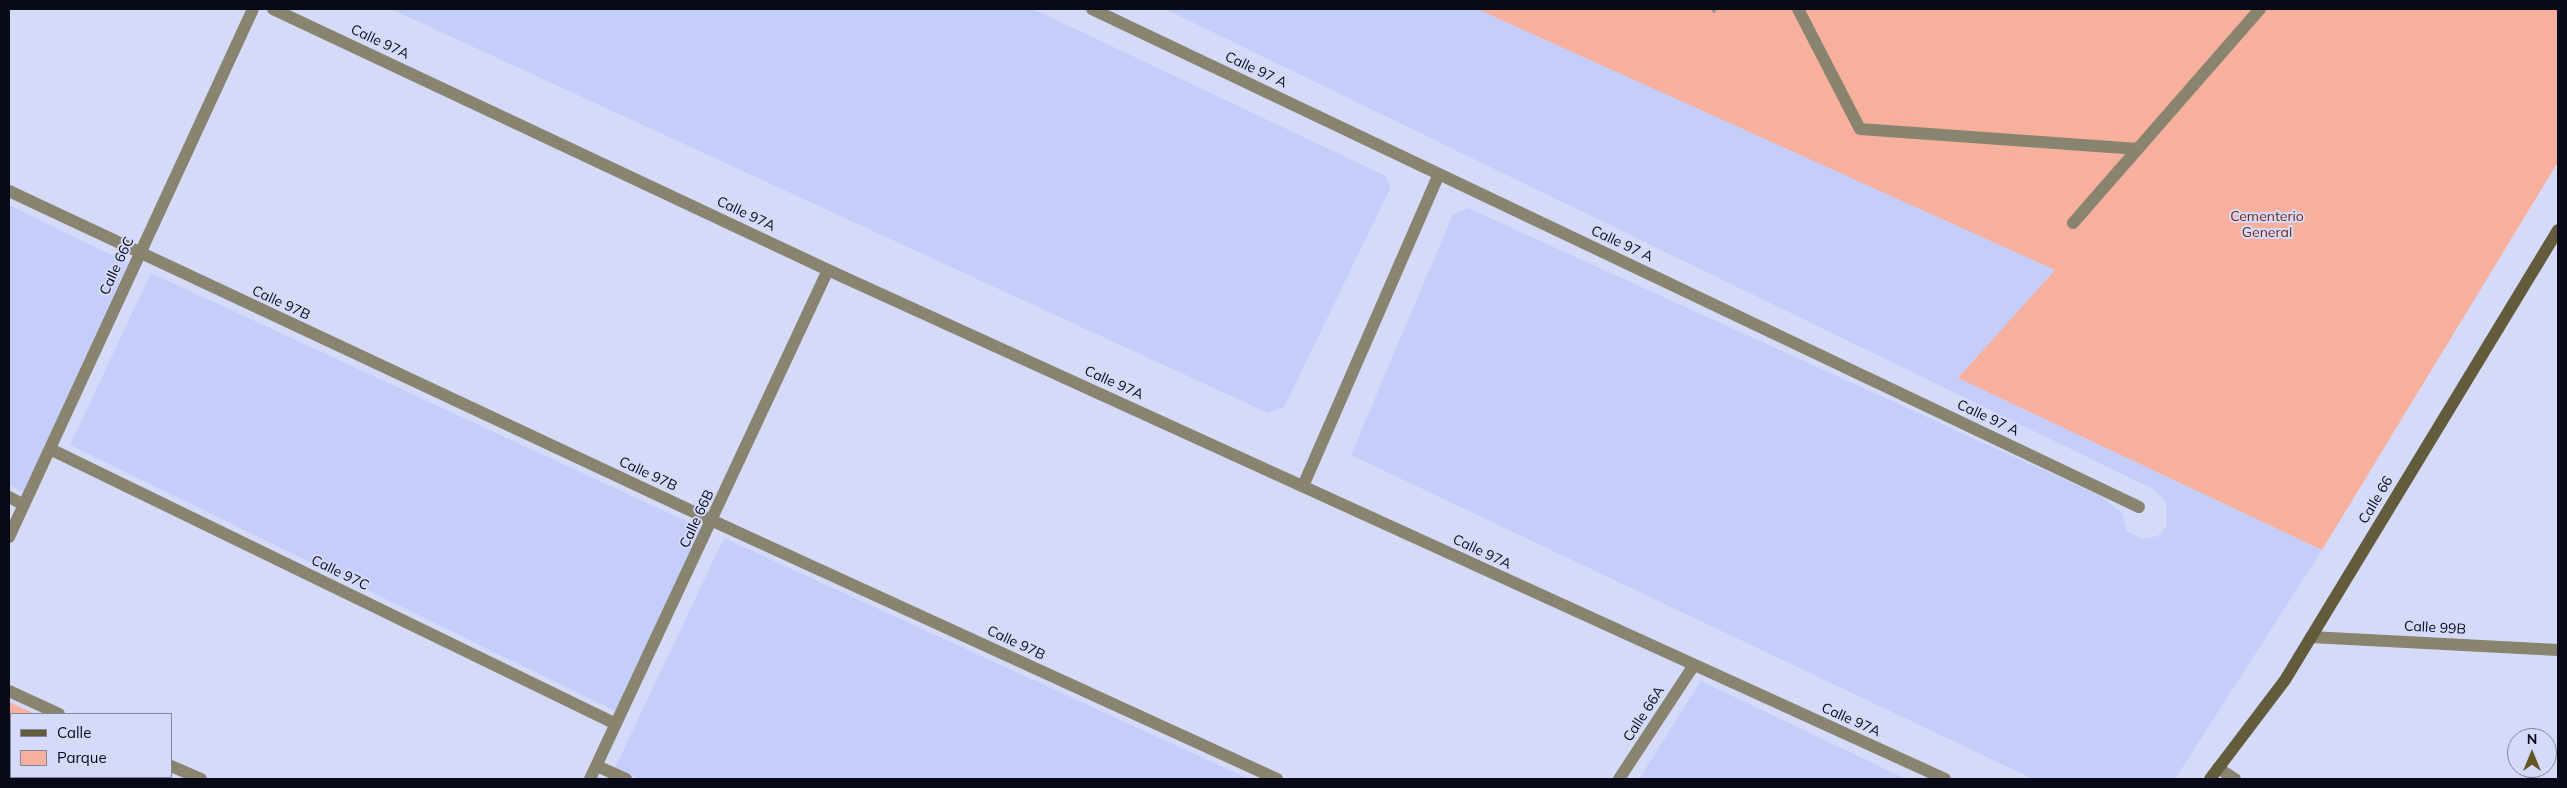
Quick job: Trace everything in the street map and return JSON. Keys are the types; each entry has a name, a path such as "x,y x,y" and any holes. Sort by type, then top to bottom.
{"street":[{"name":"Calle 66C","path":"9,538 253,9"},
{"name":"Calle 97A","path":"273,9 828,270 1945,779"},
{"name":"Calle 97 A","path":"1092,9 2139,507"},
{"path":"1798,9 1860,129 2138,149"},
{"path":"2073,223 2260,9"},
{"path":"1303,486 1440,174"},
{"name":"Calle 97B","path":"9,191 139,254 713,521 1277,779"},
{"name":"Calle 66","path":"2210,779 2285,680 2558,230"},
{"name":"Calle 66B","path":"590,779 713,521 828,270"},
{"name":"Calle 97C","path":"50,449 616,724"},
{"path":"9,497 24,505"},
{"name":"Calle 99B","path":"2311,637 2558,650"},
{"name":"Calle 66A","path":"1619,779 1694,665"},
{"path":"9,692 57,713"},
{"path":"172,766 201,779"},
{"path":"596,766 626,779"},
{"path":"2218,768 2235,779"}],"path":[{"path":"1713,9 1715,14"}],"shaded area":[{"path":"391,9 1033,9 1386,176 1390,189 1284,407 1268,413"},
{"path":"1165,9 1477,9 2056,270 1958,378 2322,550 2175,779 2033,779 1351,455 1453,214 1468,208 2100,496 2122,513 2127,531 2143,539 2158,536 2167,525 2166,501 2153,489"},
{"path":"9,205 128,263 23,492 9,485"},
{"path":"151,273 701,528 615,711 70,445"},
{"path":"724,538 1249,779 640,779 615,768"},
{"path":"1701,681 1906,779 1639,779"}],"green space":[{"name":"Cementerio General","path":"1477,9 2558,9 2558,162 2322,550 1958,378 2055,270"},
{"path":"9,702 33,713 10,713 10,778 176,779 9,779"}]}
